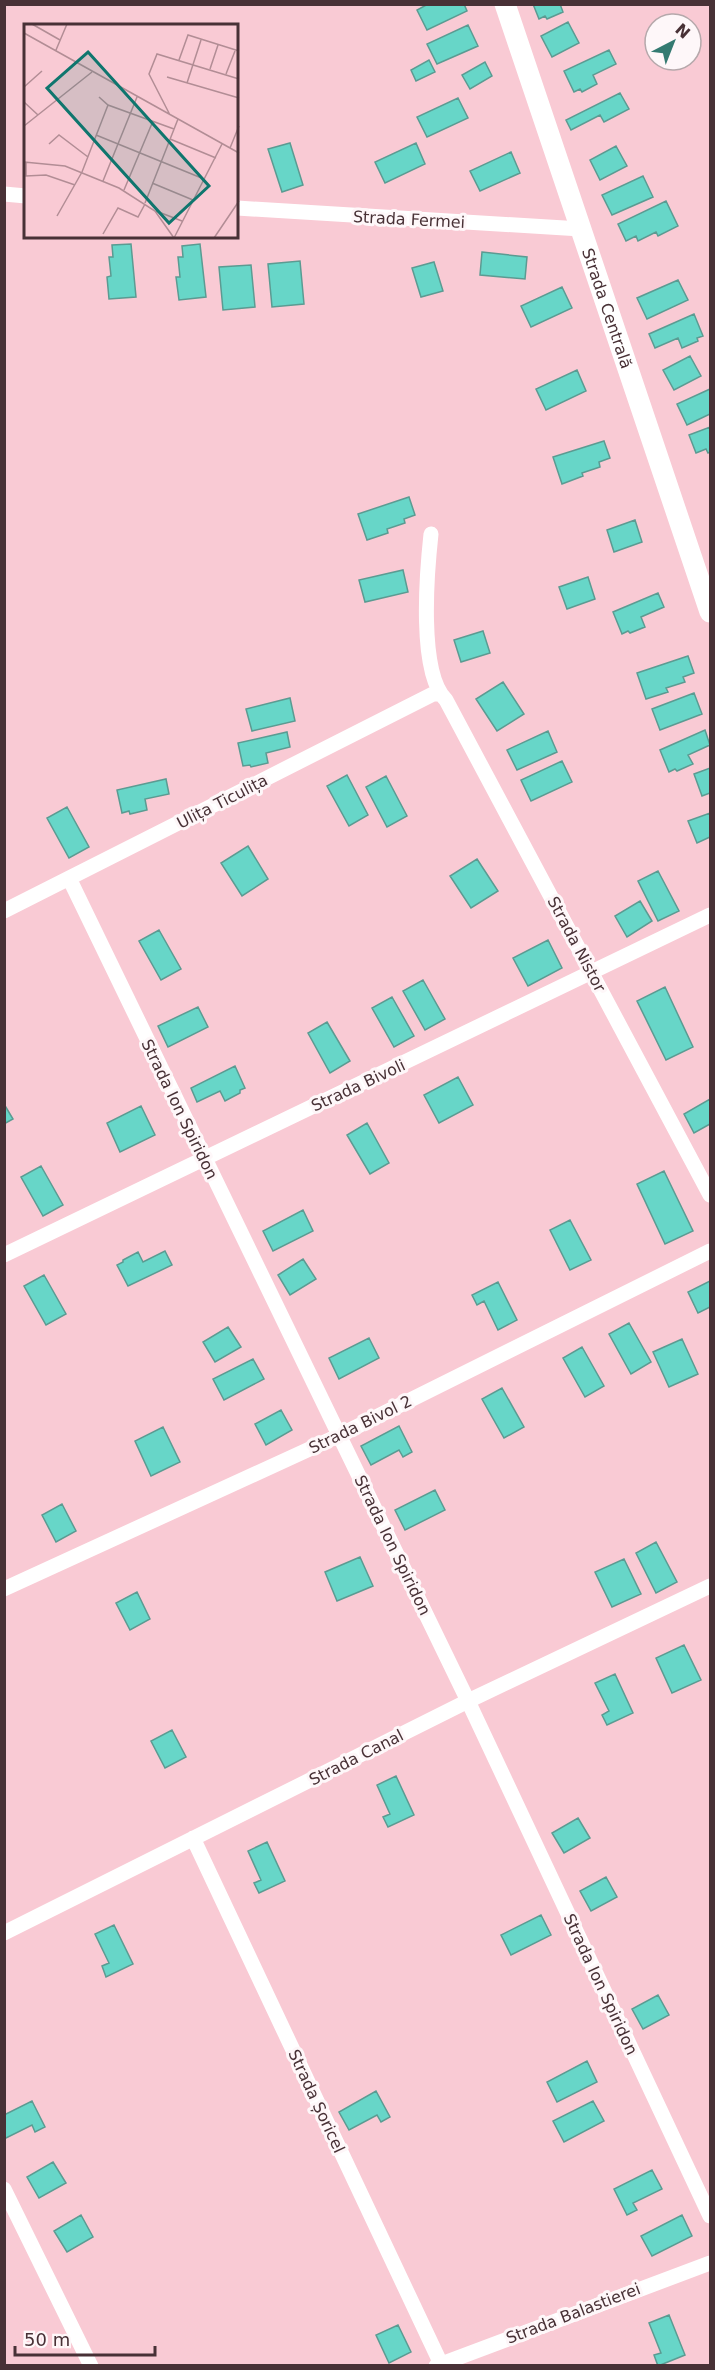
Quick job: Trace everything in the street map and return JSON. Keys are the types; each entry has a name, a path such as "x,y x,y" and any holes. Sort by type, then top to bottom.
{"main road":[{"name":"Strada Centrală","path":"506,4 711,612"}],"street":[{"path":"4,194 24,196"},
{"name":"Strada Fermei","path":"238,208 580,229"},
{"path":"431,534 425,601 426,631 440,694"},
{"name":"Ulița Ticulița","path":"4,911 433,694 440,694"},
{"name":"Strada Nistor","path":"440,694 446,700 711,1196"},
{"name":"Strada Ion Spiridon","path":"69,878 468,1701 711,2216"},
{"name":"Strada Bivoli","path":"4,1255 711,915"},
{"name":"Strada Bivol 2","path":"4,1589 340,1435 711,1251"},
{"name":"Strada Canal","path":"4,1933 468,1701 711,1586"},
{"name":"Strada Șoricel","path":"193,1838 439,2365"},
{"path":"4,2188 91,2366"},
{"name":"Strada Balastierei","path":"439,2365 711,2263"}],"building":[{"path":"428,4 464,4 467,11 427,30 417,10"},
{"path":"533,4 560,4 563,12 547,19 545,16 539,19"},
{"path":"568,22 579,43 552,57 541,36"},
{"path":"468,25 478,46 437,64 427,44"},
{"path":"609,50 616,64 593,75 597,84 582,92 580,89 574,92 564,71"},
{"path":"429,60 435,72 416,81 411,70"},
{"path":"485,62 492,76 470,89 462,75"},
{"path":"620,93 629,109 604,122 600,115 571,130 566,120"},
{"path":"458,98 468,118 427,137 417,117"},
{"path":"290,143 303,185 282,192 268,149"},
{"path":"416,143 425,164 385,183 375,162"},
{"path":"616,146 627,166 600,180 590,160"},
{"path":"511,152 520,173 480,191 470,171"},
{"path":"643,176 653,197 612,215 602,195"},
{"path":"666,201 678,226 658,236 656,232 638,241 636,236 626,241 618,224"},
{"path":"131,244 136,297 109,299 107,277 111,276 109,257 113,257 112,245"},
{"path":"200,244 206,297 179,300 176,277 180,277 178,257 183,257 182,246"},
{"path":"482,252 527,257 525,279 480,275"},
{"path":"300,261 304,304 272,307 268,264"},
{"path":"434,262 443,291 421,297 412,268"},
{"path":"251,265 255,307 223,310 219,267"},
{"path":"678,280 688,300 647,319 637,298"},
{"path":"562,287 572,308 531,327 521,306"},
{"path":"694,314 703,336 697,338 698,341 682,348 678,338 655,348 649,334"},
{"path":"690,356 701,376 674,390 663,370"},
{"path":"577,370 586,391 546,410 536,389"},
{"path":"710,389 710,414 687,425 677,404"},
{"path":"710,427 710,452 708,453 706,449 696,453 689,435"},
{"path":"604,441 610,458 599,462 600,467 582,473 583,476 562,484 553,457"},
{"path":"409,497 415,515 404,519 405,523 387,529 388,533 367,540 358,514"},
{"path":"635,520 642,542 614,552 607,530"},
{"path":"403,570 408,592 365,602 359,580"},
{"path":"588,577 595,599 567,609 559,587"},
{"path":"658,593 664,607 641,617 645,627 622,634 613,612"},
{"path":"483,631 490,653 461,662 454,640"},
{"path":"688,656 694,673 683,677 685,682 666,688 668,692 646,699 637,673"},
{"path":"503,682 524,714 497,731 476,699"},
{"path":"694,693 702,714 660,730 652,709"},
{"path":"290,698 295,721 252,731 246,709"},
{"path":"705,730 710,745 688,755 693,764 669,772 660,750"},
{"path":"548,731 557,752 517,770 507,750"},
{"path":"287,732 290,747 266,753 268,763 251,767 250,765 243,766 238,743"},
{"path":"562,761 572,782 531,801 521,780"},
{"path":"710,768 710,793 702,796 694,774"},
{"path":"347,775 368,815 349,826 327,786"},
{"path":"386,776 407,816 387,827 366,787"},
{"path":"166,779 169,794 145,799 147,810 130,814 129,811 122,813 117,790"},
{"path":"67,807 89,847 69,858 47,818"},
{"path":"710,813 710,837 697,843 688,821"},
{"path":"248,846 268,879 242,896 221,863"},
{"path":"477,859 498,891 471,908 450,876"},
{"path":"658,871 679,911 658,921 638,881"},
{"path":"640,901 652,921 627,937 615,916"},
{"path":"159,930 181,969 161,980 139,941"},
{"path":"548,940 562,968 528,986 513,958"},
{"path":"423,980 445,1019 425,1030 403,991"},
{"path":"665,987 693,1047 666,1060 637,1001"},
{"path":"392,997 414,1036 394,1047 372,1008"},
{"path":"198,1007 208,1027 168,1047 158,1026"},
{"path":"327,1022 350,1061 330,1073 308,1033"},
{"path":"235,1066 245,1088 240,1090 240,1093 225,1101 220,1091 197,1102 191,1088"},
{"path":"458,1077 473,1105 439,1123 424,1095"},
{"path":"710,1099 710,1124 694,1133 684,1114"},
{"path":"4,1104 13,1119 4,1124"},
{"path":"141,1106 155,1135 120,1152 107,1123"},
{"path":"367,1123 389,1163 370,1174 347,1135"},
{"path":"41,1166 63,1205 43,1216 21,1177"},
{"path":"664,1171 693,1231 665,1244 637,1184"},
{"path":"303,1210 313,1231 273,1251 263,1231"},
{"path":"570,1220 591,1260 570,1270 550,1230"},
{"path":"165,1251 172,1265 128,1286 117,1265 138,1252 143,1262"},
{"path":"303,1259 316,1279 290,1295 278,1275"},
{"path":"44,1275 66,1314 46,1325 24,1286"},
{"path":"710,1281 710,1307 698,1313 688,1292"},
{"path":"498,1282 517,1320 498,1330 484,1301 477,1305 472,1295"},
{"path":"629,1323 651,1362 631,1374 609,1334"},
{"path":"228,1327 241,1347 215,1362 203,1342"},
{"path":"369,1338 379,1358 339,1379 329,1358"},
{"path":"682,1339 698,1374 669,1387 653,1352"},
{"path":"582,1347 604,1386 585,1397 563,1358"},
{"path":"253,1359 264,1379 224,1400 213,1379"},
{"path":"502,1388 524,1427 504,1438 482,1399"},
{"path":"281,1410 292,1430 266,1445 255,1424"},
{"path":"399,1426 412,1452 403,1457 399,1450 371,1465 361,1446"},
{"path":"163,1427 180,1462 151,1476 135,1441"},
{"path":"435,1490 445,1510 405,1530 395,1510"},
{"path":"62,1504 76,1531 56,1542 42,1515"},
{"path":"656,1542 677,1582 656,1593 636,1553"},
{"path":"360,1557 373,1586 337,1601 325,1572"},
{"path":"624,1559 641,1594 612,1607 595,1572"},
{"path":"137,1592 150,1619 130,1630 116,1603"},
{"path":"684,1645 701,1680 672,1693 656,1658"},
{"path":"615,1674 633,1713 607,1725 602,1715 609,1711 595,1683"},
{"path":"172,1730 186,1757 165,1768 151,1741"},
{"path":"396,1776 414,1815 388,1827 383,1817 390,1814 377,1785"},
{"path":"578,1818 590,1838 564,1853 552,1833"},
{"path":"267,1842 285,1881 259,1893 254,1883 261,1880 248,1851"},
{"path":"606,1877 617,1897 591,1911 580,1891"},
{"path":"541,1915 551,1935 511,1955 501,1935"},
{"path":"114,1925 133,1964 106,1977 102,1966 109,1963 95,1934"},
{"path":"658,1995 669,2015 643,2029 632,2009"},
{"path":"587,2061 597,2082 557,2102 547,2082"},
{"path":"376,2091 390,2117 381,2122 377,2115 349,2130 339,2112"},
{"path":"32,2101 45,2127 35,2132 32,2125 4,2139 4,2115"},
{"path":"593,2101 604,2121 564,2142 553,2121"},
{"path":"53,2162 66,2183 39,2198 27,2177"},
{"path":"652,2170 662,2189 633,2203 637,2210 627,2215 614,2189"},
{"path":"81,2215 93,2237 67,2252 54,2231"},
{"path":"682,2215 692,2236 652,2256 641,2236"},
{"path":"669,2315 685,2355 658,2366 654,2355 661,2353 649,2323"},
{"path":"398,2325 411,2352 389,2363 376,2335"}]}
